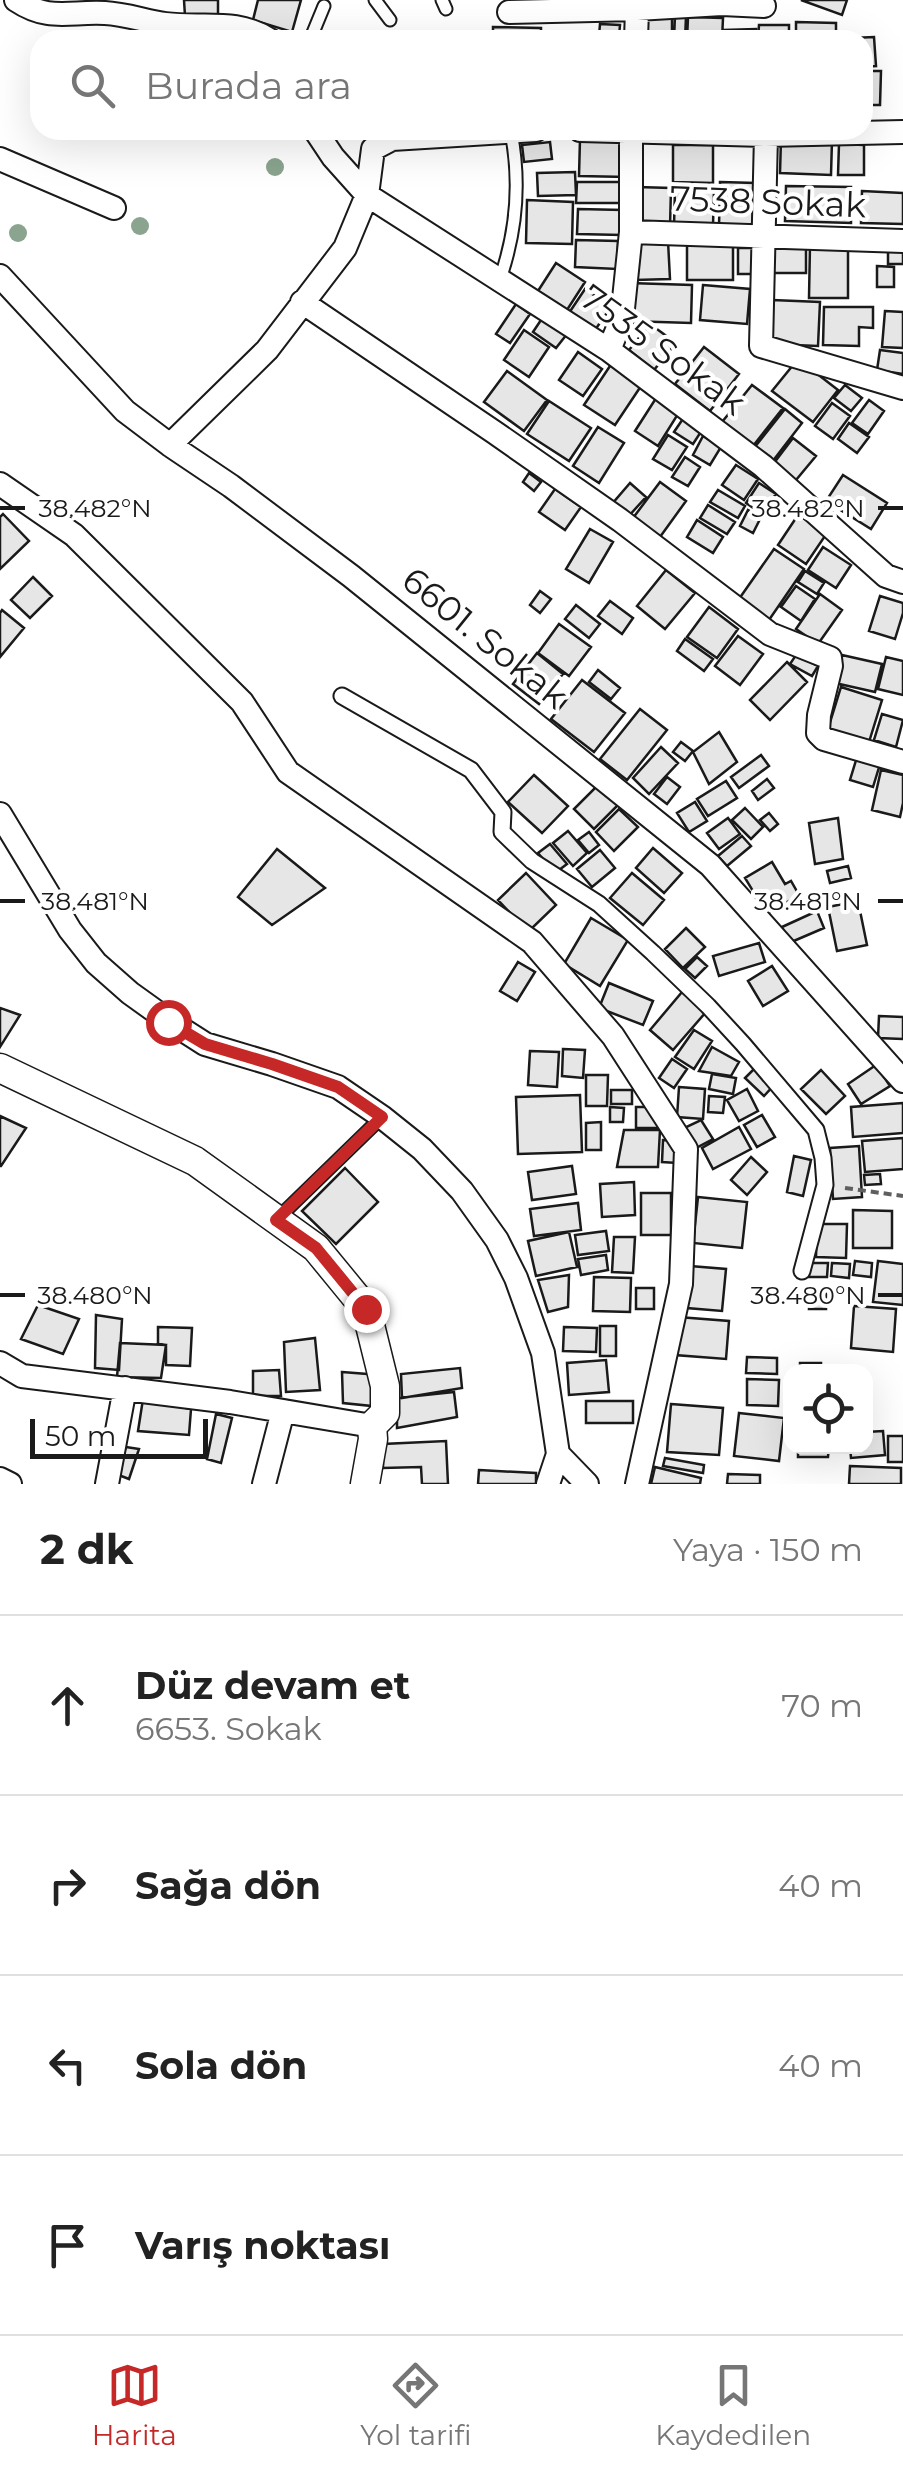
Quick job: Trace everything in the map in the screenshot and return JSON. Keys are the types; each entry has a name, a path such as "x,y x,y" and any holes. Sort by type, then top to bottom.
{"street":[{"path":"16,0 41,14 54,16 108,13 163,24 235,26 245,30"},
{"path":"510,12 764,6"},
{"path":"636,30 637,9"},
{"path":"873,133 903,132"},
{"name":"7535 Sokak","path":"322,140 368,194 609,350 763,466 886,576 903,582"},
{"path":"170,445 267,350 345,248 368,194 373,149 390,140"},
{"path":"609,350 622,318 631,232 631,140"},
{"path":"766,140 761,346 903,388"},
{"path":"0,159 114,208"},
{"name":"7538 Sokak","path":"631,232 903,241"},
{"name":"6601. Sokak","path":"0,276 125,412 351,576 710,865 903,1080"},
{"path":"302,302 557,476 770,634 830,658 818,732 824,739 903,762"},
{"path":"0,484 74,534 242,702 288,772 532,942 613,1036 676,1133 686,1149 681,1284 636,1484"},
{"path":"342,696 471,770 503,812 502,832 532,861 599,904 708,1006 816,1130 825,1185 802,1271"},
{"path":"0,814 70,930 96,963 130,993 205,1044 338,1087 422,1149 462,1190 497,1240 516,1278 542,1353 558,1454 548,1484"},
{"path":"0,1068 195,1161 316,1248 366,1309 385,1386 385,1413 372,1426 365,1484"},
{"path":"0,1363 22,1376 283,1410 372,1426"},
{"path":"107,1484 124,1388"},
{"path":"264,1484 283,1410"},
{"path":"558,1454 587,1484"},
{"path":"0,1479 10,1484"}],"lane":[{"path":"374,0 390,20"},
{"path":"314,30 324,6"},
{"path":"500,279 517,208 512,140"},
{"path":"276,1220 382,1117"}],"path":[{"path":"825,1185 903,1196"}],"building":[{"path":"184,0 218,0 218,14 185,16"},
{"path":"258,0 301,0 293,30 253,20"},
{"path":"801,0 847,0 842,15"},
{"path":"675,15 686,16 685,30 674,30"},
{"path":"638,16 672,17 672,30 637,30"},
{"path":"688,17 723,18 722,30 687,30"},
{"path":"796,22 836,23 836,30 796,30"},
{"path":"600,24 620,25 620,30 600,30"},
{"path":"759,25 789,25 789,30 759,30"},
{"path":"493,27 541,28 541,30"},
{"path":"873,71 881,71 880,105 873,105"},
{"path":"580,140 629,141 628,177 579,176"},
{"path":"781,140 832,140 831,175 780,173"},
{"path":"550,142 552,159 524,162 522,145"},
{"path":"839,144 864,145 864,175 838,175"},
{"path":"673,145 713,145 713,183 673,182"},
{"path":"575,172 576,195 538,196 537,173"},
{"path":"577,182 624,182 624,203 576,203"},
{"path":"720,182 756,183 755,228 719,227"},
{"path":"786,186 851,187 851,223 785,221"},
{"path":"637,187 671,188 670,227 636,226"},
{"path":"675,189 714,189 713,226 674,226"},
{"path":"862,191 903,193 903,224 861,223"},
{"path":"527,200 573,202 572,244 526,243"},
{"path":"578,209 623,210 622,235 577,234"},
{"path":"576,240 618,241 617,269 575,267"},
{"path":"668,241 670,279 635,280 634,242"},
{"path":"773,241 806,241 806,273 772,273"},
{"path":"687,242 733,243 733,280 687,280"},
{"path":"810,245 848,245 848,298 809,298"},
{"path":"738,248 761,248 760,274 738,274"},
{"path":"888,250 903,251 903,264 888,264"},
{"path":"556,263 585,282 567,310 538,291"},
{"path":"877,266 894,267 894,287 877,287"},
{"path":"629,283 692,285 691,323 628,321"},
{"path":"703,285 750,289 747,324 700,320"},
{"path":"585,289 611,307 595,330 569,313"},
{"path":"772,300 820,302 818,346 770,344"},
{"path":"516,304 530,314 510,343 496,334"},
{"path":"824,307 873,307 873,328 859,327 859,346 823,345"},
{"path":"885,311 903,312 903,348 882,347"},
{"path":"543,317 567,334 556,348 533,332"},
{"path":"650,324 676,343 654,370 629,350"},
{"path":"524,330 549,347 529,377 504,360"},
{"path":"704,347 739,374 710,411 675,384"},
{"path":"880,350 903,353 903,374 877,370"},
{"path":"578,352 602,369 583,396 559,380"},
{"path":"798,359 838,390 813,422 772,391"},
{"path":"612,363 643,383 615,425 584,405"},
{"path":"507,371 547,400 524,431 484,402"},
{"path":"752,385 783,408 753,446 722,422"},
{"path":"845,385 862,398 851,411 834,398"},
{"path":"660,392 683,406 658,446 635,431"},
{"path":"869,400 884,411 868,434 852,423"},
{"path":"549,401 591,428 569,461 527,434"},
{"path":"832,403 850,416 833,439 815,426"},
{"path":"785,409 802,423 772,462 754,448"},
{"path":"687,413 706,424 693,444 674,432"},
{"path":"849,423 869,437 857,453 838,439"},
{"path":"598,427 624,443 599,483 573,466"},
{"path":"668,435 687,447 672,470 653,459"},
{"path":"703,436 721,447 710,465 693,455"},
{"path":"793,438 816,456 796,480 774,463"},
{"path":"685,457 700,467 688,486 672,477"},
{"path":"736,465 758,479 744,500 722,485"},
{"path":"529,473 541,482 534,491 523,482"},
{"path":"843,475 887,503 871,529 826,501"},
{"path":"660,482 686,501 660,537 633,518"},
{"path":"630,483 646,497 627,518 612,504"},
{"path":"759,483 776,494 762,514 746,503"},
{"path":"555,489 581,507 565,530 539,512"},
{"path":"718,490 745,506 738,518 710,502"},
{"path":"708,505 735,522 727,534 700,518"},
{"path":"748,510 761,517 753,533 740,526"},
{"path":"3,514 29,541 0,569 0,517"},
{"path":"798,515 827,533 806,564 778,545"},
{"path":"697,520 723,537 713,553 687,537"},
{"path":"590,529 613,542 589,583 566,569"},
{"path":"823,547 851,565 836,588 808,570"},
{"path":"774,549 804,569 769,620 739,599"},
{"path":"666,570 695,593 665,629 637,606"},
{"path":"805,571 824,583 817,594 798,582"},
{"path":"33,577 52,596 30,618 11,600"},
{"path":"796,586 815,599 801,621 781,607"},
{"path":"540,591 551,599 540,613 530,605"},
{"path":"820,594 842,610 818,644 796,629"},
{"path":"880,596 903,603 895,639 869,631"},
{"path":"610,601 633,618 622,634 598,616"},
{"path":"576,605 600,624 589,638 565,619"},
{"path":"709,607 738,629 717,658 687,637"},
{"path":"2,610 24,628 0,657 0,613"},
{"path":"559,624 591,647 569,676 538,653"},
{"path":"738,636 763,654 740,685 715,666"},
{"path":"685,639 713,659 704,671 677,651"},
{"path":"537,653 563,674 539,704 513,684"},
{"path":"796,655 818,666 812,676 790,664"},
{"path":"842,655 882,664 875,692 835,683"},
{"path":"886,657 903,661 903,695 878,689"},
{"path":"787,662 807,682 770,720 750,700"},
{"path":"598,670 620,688 611,699 589,682"},
{"path":"582,680 625,713 594,752 551,719"},
{"path":"841,687 882,700 869,742 828,729"},
{"path":"640,709 667,730 627,780 600,759"},
{"path":"882,714 903,720 896,747 874,740"},
{"path":"719,732 737,762 709,784 693,752"},
{"path":"681,742 693,751 685,761 673,752"},
{"path":"661,747 678,763 649,794 633,778"},
{"path":"761,755 769,766 739,788 731,777"},
{"path":"857,757 880,764 873,787 850,780"},
{"path":"881,770 903,775 900,817 872,810"},
{"path":"534,775 568,806 542,833 508,802"},
{"path":"667,777 680,787 667,804 654,794"},
{"path":"767,779 774,788 758,800 752,791"},
{"path":"726,781 737,798 708,816 697,799"},
{"path":"598,785 618,805 594,829 574,809"},
{"path":"695,802 707,821 689,832 677,813"},
{"path":"745,808 763,827 751,839 732,820"},
{"path":"619,809 638,827 614,851 596,832"},
{"path":"769,813 778,824 770,831 760,820"},
{"path":"728,818 740,834 719,849 707,833"},
{"path":"838,818 843,859 815,864 809,823"},
{"path":"568,831 587,853 573,866 553,843"},
{"path":"589,832 599,845 589,853 578,840"},
{"path":"742,836 751,846 727,866 718,856"},
{"path":"550,844 567,864 555,873 538,853"},
{"path":"653,848 682,873 664,893 636,868"},
{"path":"277,849 325,888 272,925 238,897"},
{"path":"600,850 615,868 592,887 577,869"},
{"path":"772,862 785,884 791,881 799,895 767,914 745,878"},
{"path":"848,866 851,878 830,883 827,871"},
{"path":"526,873 556,905 528,932 498,900"},
{"path":"632,873 664,900 643,925 610,898"},
{"path":"858,901 867,945 837,951 828,907"},
{"path":"817,911 824,928 789,943 782,927"},
{"path":"591,918 628,940 600,986 564,964"},
{"path":"686,928 705,947 683,968 665,949"},
{"path":"759,943 765,962 719,976 713,956"},
{"path":"697,957 707,966 695,978 685,969"},
{"path":"518,962 535,972 517,1001 500,991"},
{"path":"772,966 788,991 763,1006 748,981"},
{"path":"609,983 653,1001 643,1025 599,1008"},
{"path":"682,992 706,1012 673,1050 650,1030"},
{"path":"0,1008 20,1015 0,1047"},
{"path":"879,1016 903,1017 903,1039 878,1038"},
{"path":"694,1030 712,1041 694,1069 675,1057"},
{"path":"712,1047 739,1062 731,1076 699,1071"},
{"path":"563,1049 585,1050 583,1078 562,1076"},
{"path":"530,1051 559,1052 557,1087 528,1085"},
{"path":"672,1059 687,1069 674,1088 659,1078"},
{"path":"876,1065 890,1086 861,1104 848,1084"},
{"path":"755,1068 774,1085 764,1096 745,1078"},
{"path":"821,1070 845,1096 826,1114 801,1089"},
{"path":"712,1074 736,1078 733,1094 709,1089"},
{"path":"586,1075 608,1075 607,1106 586,1106"},
{"path":"679,1087 705,1089 703,1119 677,1117"},
{"path":"747,1089 758,1111 739,1121 727,1100"},
{"path":"611,1090 632,1090 632,1104 611,1104"},
{"path":"580,1095 582,1152 518,1154 516,1097"},
{"path":"709,1096 725,1097 723,1113 708,1112"},
{"path":"903,1103 903,1133 853,1137 851,1107"},
{"path":"610,1107 624,1108 623,1122 610,1122"},
{"path":"636,1107 655,1107 665,1128 636,1128"},
{"path":"762,1115 775,1137 757,1147 744,1125"},
{"path":"0,1116 26,1128 1,1166 0,1166"},
{"path":"701,1120 713,1139 694,1149 682,1129"},
{"path":"601,1122 601,1150 586,1150 586,1123"},
{"path":"739,1127 751,1149 713,1169 702,1148"},
{"path":"624,1130 660,1130 658,1167 617,1167"},
{"path":"903,1138 903,1169 865,1172 862,1141"},
{"path":"663,1140 678,1141 677,1163 662,1162"},
{"path":"859,1146 862,1197 833,1199 830,1148"},
{"path":"794,1156 811,1160 803,1196 787,1192"},
{"path":"751,1157 767,1172 747,1195 731,1180"},
{"path":"572,1166 576,1194 532,1200 528,1172"},
{"path":"345,1168 378,1202 336,1244 302,1211"},
{"path":"880,1174 881,1184 865,1185 864,1175"},
{"path":"634,1182 635,1215 602,1217 600,1184"},
{"path":"641,1193 671,1193 671,1235 641,1235"},
{"path":"698,1197 747,1202 742,1248 693,1243"},
{"path":"578,1203 581,1230 534,1236 530,1209"},
{"path":"853,1210 892,1211 892,1248 853,1248"},
{"path":"817,1224 847,1224 846,1258 816,1257"},
{"path":"606,1231 609,1251 578,1255 575,1235"},
{"path":"569,1232 577,1267 536,1276 528,1241"},
{"path":"614,1237 635,1237 633,1273 612,1272"},
{"path":"606,1255 608,1270 581,1275 578,1259"},
{"path":"855,1261 872,1263 871,1277 853,1275"},
{"path":"878,1261 903,1264 903,1305 873,1302"},
{"path":"809,1263 828,1263 827,1277 809,1277"},
{"path":"832,1263 850,1264 849,1278 831,1276"},
{"path":"690,1266 726,1269 722,1311 687,1308"},
{"path":"569,1275 568,1307 548,1312 538,1280"},
{"path":"594,1277 631,1278 630,1312 593,1311"},
{"path":"636,1288 654,1288 654,1309 636,1309"},
{"path":"810,1290 826,1291 826,1309 809,1309"},
{"path":"38,1305 79,1319 63,1354 21,1339"},
{"path":"854,1306 896,1309 893,1352 851,1348"},
{"path":"96,1315 122,1319 119,1370 95,1368"},
{"path":"678,1317 729,1321 726,1359 675,1355"},
{"path":"600,1326 616,1326 616,1356 600,1356"},
{"path":"158,1327 192,1328 190,1366 166,1365 166,1345 158,1344"},
{"path":"564,1327 597,1328 596,1352 563,1351"},
{"path":"315,1338 320,1390 286,1392 284,1342"},
{"path":"120,1343 166,1345 161,1378 117,1377"},
{"path":"747,1357 777,1358 777,1374 746,1373"},
{"path":"606,1360 609,1392 569,1395 567,1363"},
{"path":"460,1368 462,1388 402,1398 401,1374"},
{"path":"279,1370 281,1396 253,1396 253,1371"},
{"path":"342,1372 380,1375 382,1407 343,1403"},
{"path":"747,1379 779,1380 778,1406 747,1405"},
{"path":"454,1392 457,1417 397,1428 397,1398"},
{"path":"143,1399 191,1409 189,1435 138,1431"},
{"path":"586,1401 633,1401 633,1423 586,1423"},
{"path":"671,1404 723,1408 719,1455 667,1452"},
{"path":"739,1413 783,1418 779,1461 734,1456"},
{"path":"216,1414 232,1418 221,1463 207,1459"},
{"path":"883,1431 885,1455 851,1458 851,1454 873,1454 873,1432"},
{"path":"888,1436 903,1436 903,1462 888,1462"},
{"path":"446,1441 448,1484 422,1484 421,1467 383,1468 383,1444"},
{"path":"126,1447 139,1449 129,1479 116,1474"},
{"path":"798,1454 828,1454 828,1457"},
{"path":"665,1458 704,1465 703,1473 663,1466"},
{"path":"850,1466 901,1468 901,1484 849,1484"},
{"path":"655,1467 701,1478 700,1484 651,1484"},
{"path":"479,1470 536,1473 536,1484 478,1484"},
{"path":"728,1474 760,1475 760,1484 727,1484"}],"route":[{"path":"168,1022 205,1044 338,1087 382,1117 276,1220 316,1248 366,1309"}]}
